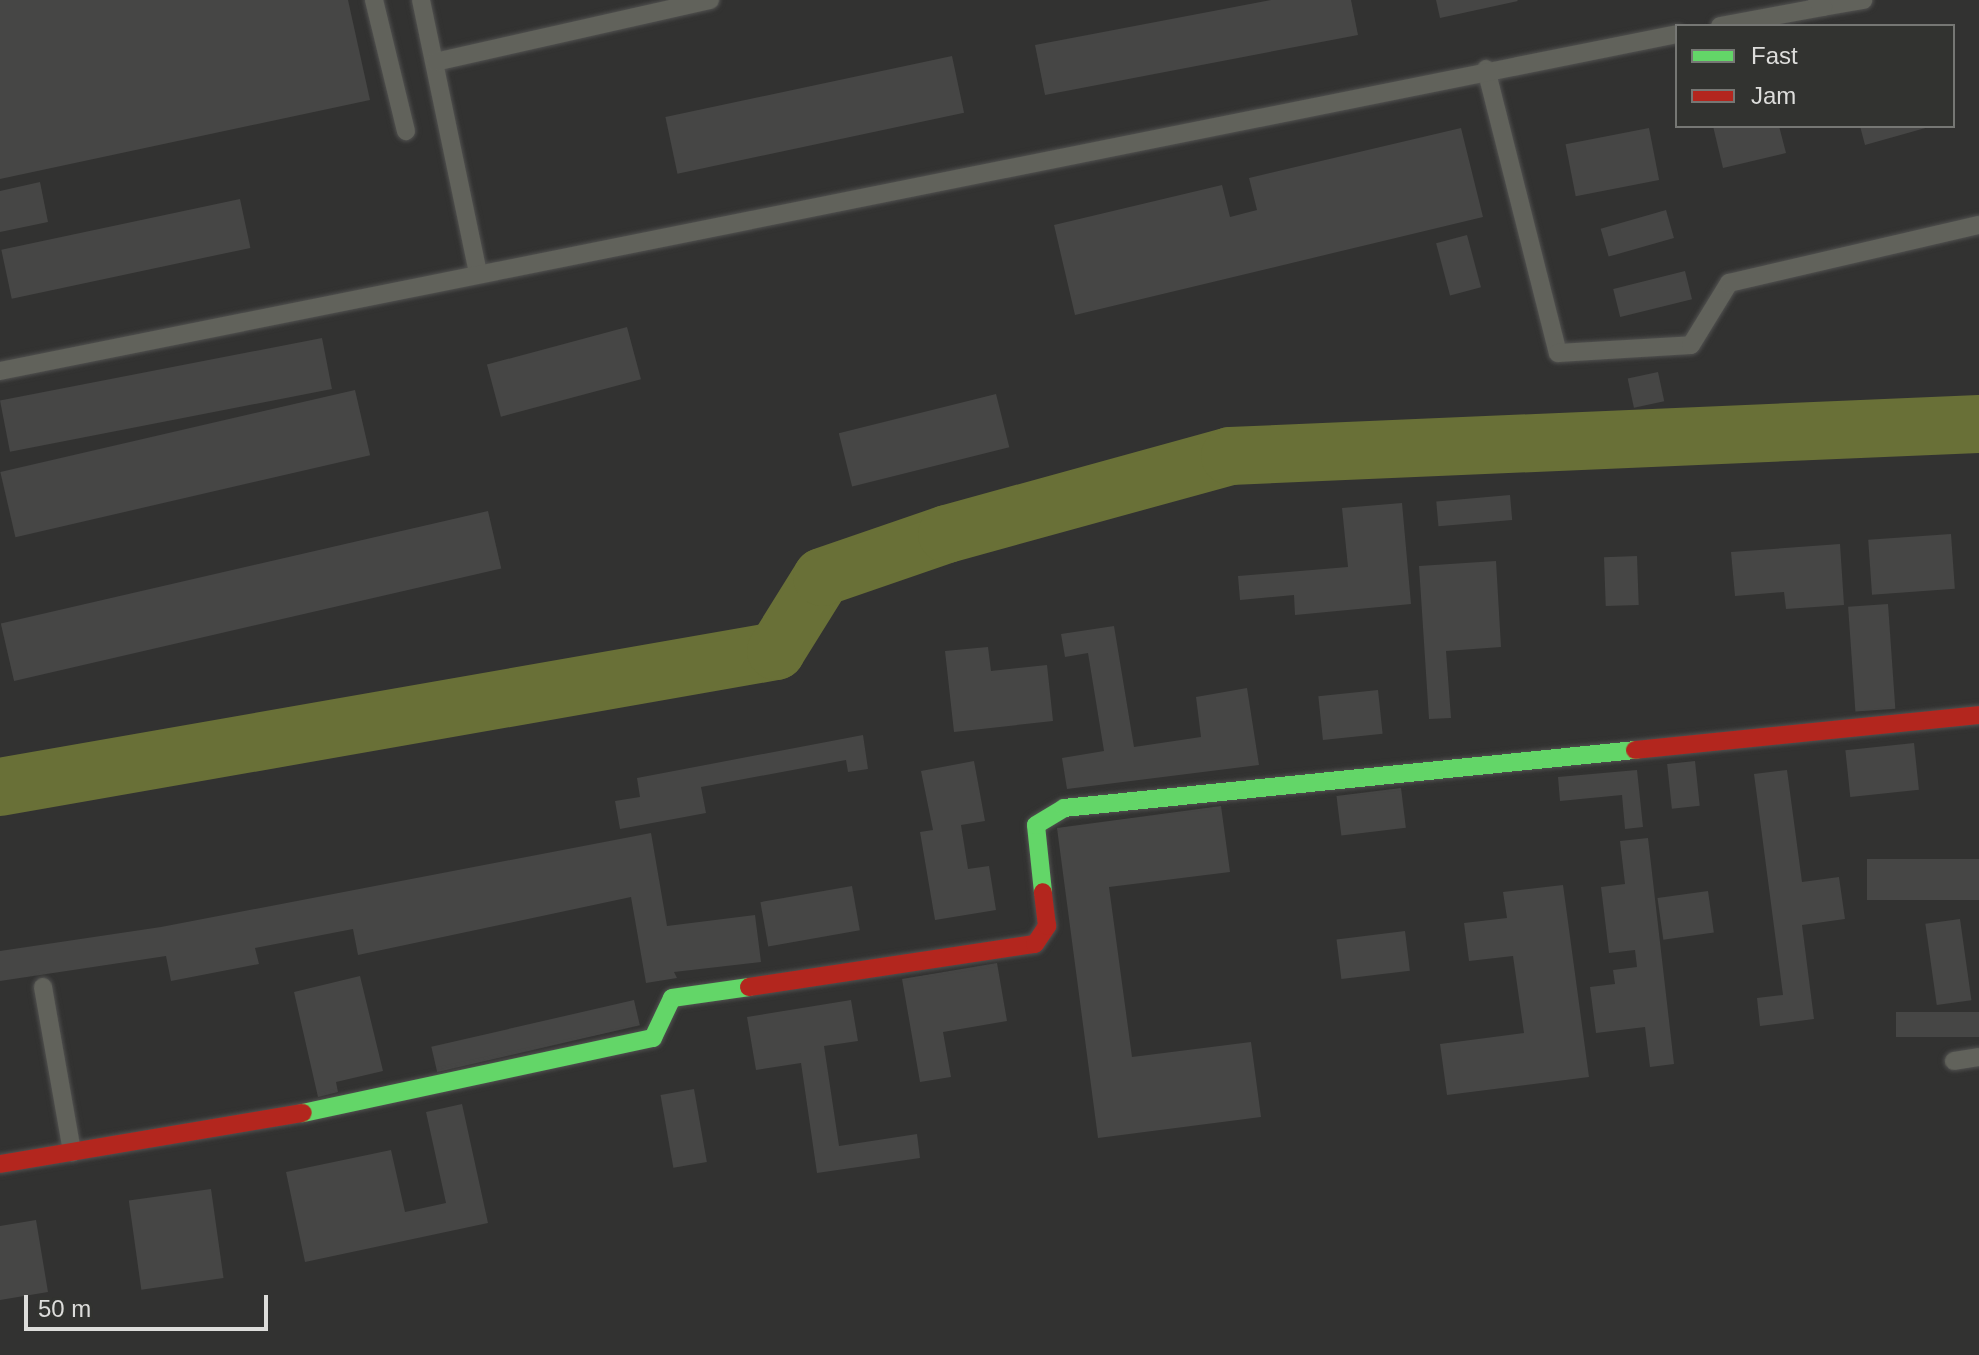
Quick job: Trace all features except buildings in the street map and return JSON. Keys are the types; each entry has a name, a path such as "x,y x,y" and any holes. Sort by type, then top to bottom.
{"street":[{"path":"0,1164 259,1123 653,1038 672,998 1035,944 1047,926 1036,825 1064,808 1979,715"}],"lane":[{"path":"374,0 406,131"},
{"path":"421,0 478,274"},
{"path":"435,62 710,0"},
{"path":"1729,24 1820,4 1863,0"},
{"path":"0,371 1486,69 1675,34"},
{"path":"1486,69 1558,353 1691,345 1729,283 1979,225"},
{"path":"43,987 72,1152"},
{"path":"1954,1061 1979,1057"}],"waterway":[{"path":"0,787 776,651 822,577 947,534 1230,456 1979,424"}],"traffic: fast":[{"path":"1043,892 1036,825 1064,808 1635,750"},
{"path":"303,1113 653,1038 672,998 749,987"}],"traffic: jam":[{"path":"1635,750 1979,715"},
{"path":"749,987 1035,944 1047,926 1043,892"},
{"path":"0,1164 303,1113"}]}
